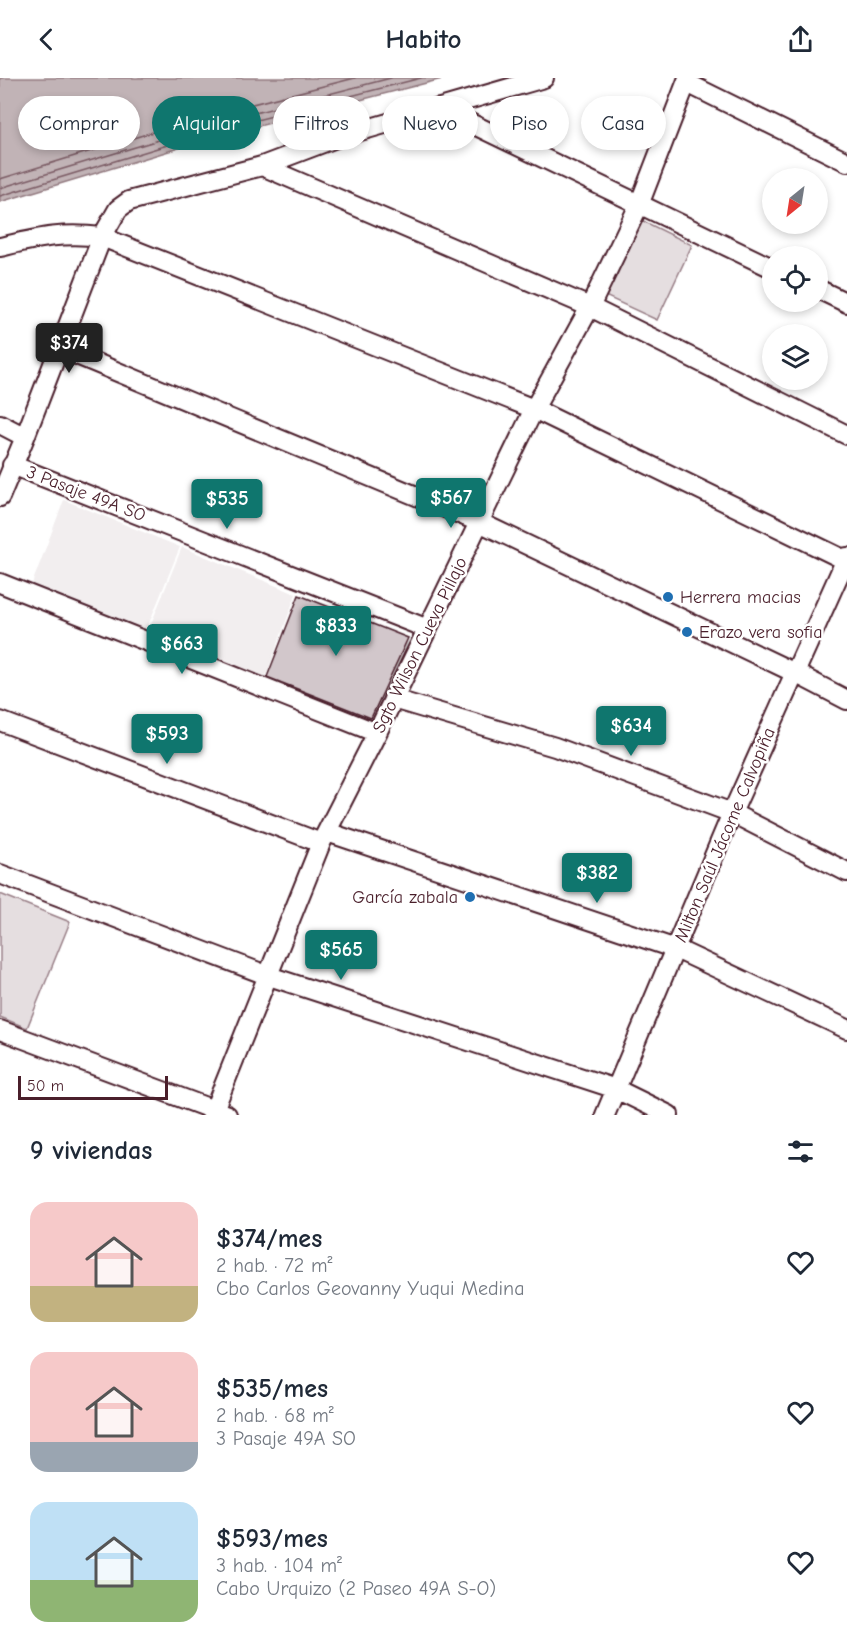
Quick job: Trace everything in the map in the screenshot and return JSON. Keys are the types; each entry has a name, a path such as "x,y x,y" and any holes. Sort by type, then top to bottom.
{"street":[{"path":"478,97 544,78"},
{"path":"688,81 847,162"},
{"name":"Sgto Wilson Cueva Pillajo","path":"218,1113 324,837 378,733 534,409 590,307 639,205 688,81"},
{"path":"0,497 102,237 118,209 129,201 262,165 336,138 382,125"},
{"path":"478,127 762,263"},
{"path":"262,165 590,307 847,435"},
{"path":"0,247 55,234 102,237 534,409 847,560"},
{"path":"828,294 847,303"},
{"path":"60,348 479,522 847,700"},
{"name":"3 Pasaje 49A SO","path":"0,424 25,438"},
{"name":"3 Pasaje 49A SO","path":"12,465 428,628"},
{"name":"Milton Saúl Jácome Calvopiña","path":"605,1115 732,813 847,560"},
{"path":"0,583 378,733"},
{"path":"393,699 555,747 732,813 847,872"},
{"path":"0,721 324,837 676,949 847,1029"},
{"path":"0,874 269,976 616,1089 669,1115"},
{"path":"0,1030 218,1113"}],"shaded area":[{"path":"641,220 692,245 657,320 605,296"},
{"path":"64,500 180,547 145,633 30,589"},
{"path":"182,547 296,594 264,681 147,634"},
{"path":"0,894 70,922 27,1028 0,1017"}],"water":[{"path":"0,78 446,78 370,97 273,96 273,122 261,125 261,96 152,96 152,150 172,150 0,202"}],"building":[{"path":"299,595 408,638 371,718 267,677"}],"place":[{"name":"Herrera macias","path":"668,597"},
{"name":"Erazo vera sofia","path":"687,632"},
{"name":"García zabala","path":"470,897"}]}
